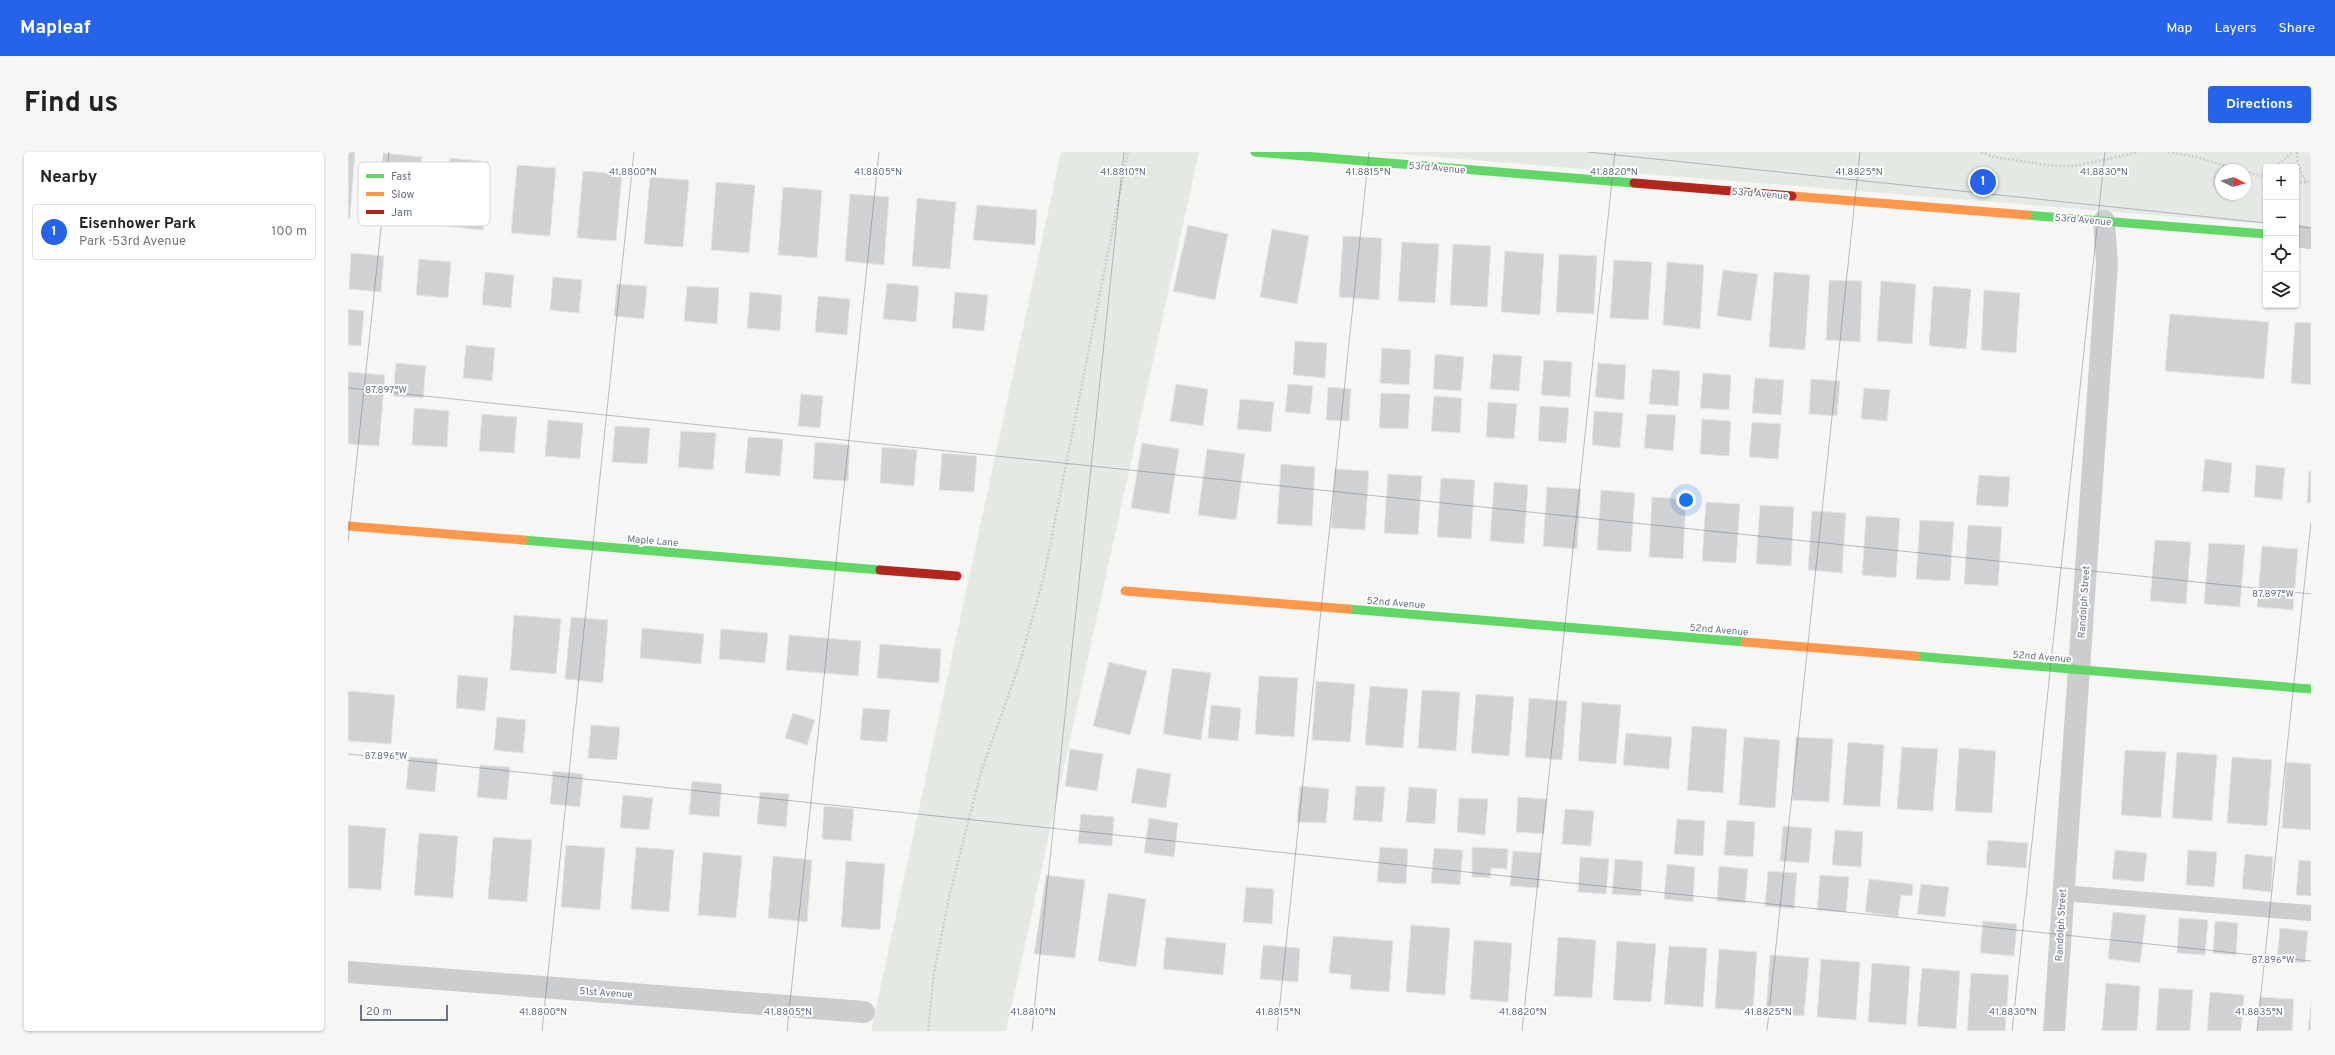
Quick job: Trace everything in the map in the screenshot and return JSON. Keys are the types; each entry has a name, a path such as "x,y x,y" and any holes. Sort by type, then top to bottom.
{"street":[{"name":"53rd Avenue","path":"1255,152 2263,234"},
{"name":"Randolph Street","path":"2054,1031 2062,893 2107,264 2104,221"},
{"path":"2299,236 2311,238"},
{"name":"Maple Lane","path":"348,526 957,576"},
{"name":"52nd Avenue","path":"1125,591 2311,689"},
{"name":"51st Avenue","path":"348,972 864,1012"}],"lane":[{"path":"2062,893 2311,913"}],"path":[{"path":"928,1031 934,974 956,870 981,772 1020,662 1044,576 1128,152"},
{"path":"1981,152 1994,157 2053,166 2075,166 2138,152"},
{"path":"2168,152 2197,157 2220,164"},
{"path":"2279,164 2293,152"},
{"path":"2297,152 2302,178 2307,182"},
{"path":"2251,172 2261,175"},
{"path":"2299,182 2311,183"}],"shaded area":[{"path":"1061,152 1199,152 1006,1031 871,1031"},
{"path":"1373,152 2311,152 2311,228 2299,227 2299,164 2263,164 2263,224"}],"building":[{"path":"348,152 355,152 350,218 348,218"},
{"path":"383,153 422,157 422,162 382,162"},
{"path":"450,158 488,162 450,162"},
{"path":"517,165 556,168 550,236 511,233"},
{"path":"583,171 622,174 616,241 577,238"},
{"path":"650,177 689,180 683,247 644,244"},
{"path":"716,182 755,185 749,253 711,250"},
{"path":"783,187 822,190 817,258 778,255"},
{"path":"850,194 889,197 884,265 845,261"},
{"path":"917,198 956,202 950,269 912,266"},
{"path":"977,205 1037,210 1035,245 973,240"},
{"path":"1188,225 1228,234 1215,300 1173,291"},
{"path":"444,226 483,226 483,230"},
{"path":"1272,229 1309,236 1297,304 1260,297"},
{"path":"1343,236 1382,238 1379,300 1339,297"},
{"path":"1402,242 1439,244 1435,303 1398,301"},
{"path":"1453,244 1491,246 1487,307 1450,305"},
{"path":"1505,251 1544,254 1540,315 1501,312"},
{"path":"351,253 384,256 381,292 349,289"},
{"path":"1559,254 1597,256 1594,314 1556,312"},
{"path":"419,259 451,262 448,298 416,295"},
{"path":"1614,260 1652,262 1648,320 1610,318"},
{"path":"1667,262 1704,265 1700,329 1663,325"},
{"path":"1723,270 1758,274 1751,321 1717,316"},
{"path":"485,272 514,275 511,308 482,305"},
{"path":"1774,272 1810,275 1805,350 1769,347"},
{"path":"553,277 582,280 579,313 550,310"},
{"path":"1829,280 1862,281 1860,342 1826,340"},
{"path":"1881,281 1916,284 1912,344 1877,341"},
{"path":"887,283 919,286 916,322 883,319"},
{"path":"617,284 647,286 644,319 614,316"},
{"path":"687,286 719,288 717,324 684,321"},
{"path":"1933,286 1971,289 1966,349 1929,346"},
{"path":"1984,290 2020,293 2016,353 1981,350"},
{"path":"750,292 782,295 780,331 747,328"},
{"path":"955,292 988,295 984,331 952,328"},
{"path":"818,296 850,299 847,335 815,332"},
{"path":"348,309 364,311 361,346 348,345"},
{"path":"2170,314 2269,322 2264,379 2165,371"},
{"path":"2295,322 2311,323 2311,385 2291,383"},
{"path":"1295,341 1327,343 1325,378 1293,375"},
{"path":"466,345 495,348 492,381 463,378"},
{"path":"1382,348 1411,350 1409,385 1380,383"},
{"path":"1435,354 1464,357 1461,391 1433,389"},
{"path":"1493,354 1522,356 1519,391 1490,389"},
{"path":"1544,360 1572,362 1570,397 1541,395"},
{"path":"396,363 426,366 423,398 393,396"},
{"path":"1598,363 1626,365 1624,400 1595,397"},
{"path":"1652,369 1680,371 1678,406 1649,404"},
{"path":"348,372 385,375 379,446 348,444"},
{"path":"1703,373 1731,375 1729,410 1700,408"},
{"path":"1755,378 1784,380 1781,415 1752,413"},
{"path":"1811,379 1840,381 1837,416 1809,414"},
{"path":"1176,384 1208,389 1203,426 1170,421"},
{"path":"1288,384 1313,386 1310,414 1285,412"},
{"path":"1328,387 1351,389 1349,421 1326,420"},
{"path":"1864,388 1890,390 1887,421 1861,419"},
{"path":"1381,393 1410,394 1408,429 1379,428"},
{"path":"801,394 823,396 820,428 798,426"},
{"path":"1434,396 1462,398 1460,433 1431,431"},
{"path":"1240,399 1274,402 1271,432 1237,429"},
{"path":"1488,402 1517,404 1514,439 1486,437"},
{"path":"1540,406 1569,408 1566,443 1538,441"},
{"path":"414,408 449,411 447,447 412,445"},
{"path":"1594,411 1623,413 1620,448 1592,445"},
{"path":"482,414 517,417 514,453 479,451"},
{"path":"1647,414 1676,415 1673,451 1644,448"},
{"path":"1702,419 1731,421 1729,456 1700,454"},
{"path":"548,420 583,423 580,459 545,456"},
{"path":"1752,422 1781,424 1778,459 1749,457"},
{"path":"615,426 650,428 647,464 612,462"},
{"path":"681,431 716,433 713,470 678,467"},
{"path":"748,437 783,439 780,476 745,473"},
{"path":"815,442 850,445 848,481 813,479"},
{"path":"1142,443 1179,449 1169,514 1131,508"},
{"path":"882,447 917,450 914,486 880,483"},
{"path":"1207,449 1245,454 1236,520 1198,515"},
{"path":"942,453 977,456 974,492 939,490"},
{"path":"2205,459 2232,463 2229,493 2202,491"},
{"path":"1281,464 1315,467 1312,526 1277,524"},
{"path":"2256,465 2285,468 2282,500 2254,497"},
{"path":"1335,469 1369,471 1365,530 1331,528"},
{"path":"2309,471 2311,471 2311,503 2307,503"},
{"path":"1388,474 1422,476 1418,535 1384,533"},
{"path":"1979,475 2010,477 2008,507 1976,505"},
{"path":"1441,478 1475,480 1471,539 1437,537"},
{"path":"1494,482 1528,485 1524,544 1490,541"},
{"path":"1547,487 1581,489 1577,549 1543,546"},
{"path":"1601,490 1635,493 1631,552 1597,550"},
{"path":"1652,497 1686,499 1683,559 1649,557"},
{"path":"1706,502 1740,504 1736,563 1702,561"},
{"path":"1760,505 1794,507 1791,566 1756,564"},
{"path":"1812,511 1846,513 1842,573 1808,570"},
{"path":"1866,516 1900,518 1896,578 1862,575"},
{"path":"1920,520 1954,522 1950,581 1916,579"},
{"path":"1968,525 2002,527 1998,586 1964,584"},
{"path":"2155,540 2191,542 2186,604 2150,601"},
{"path":"2209,543 2245,545 2240,607 2204,604"},
{"path":"2262,546 2298,549 2293,610 2257,607"},
{"path":"514,615 561,619 556,674 510,670"},
{"path":"571,617 608,620 603,683 565,679"},
{"path":"642,628 704,634 701,664 640,658"},
{"path":"721,629 768,633 765,663 719,659"},
{"path":"789,635 861,641 858,676 786,670"},
{"path":"880,644 941,649 939,683 877,678"},
{"path":"1109,662 1147,671 1130,735 1093,726"},
{"path":"1172,668 1211,673 1201,740 1163,734"},
{"path":"458,675 488,678 485,711 456,708"},
{"path":"1259,676 1298,678 1294,737 1255,734"},
{"path":"1316,681 1355,684 1350,742 1312,740"},
{"path":"1370,686 1408,689 1403,748 1365,745"},
{"path":"1422,690 1460,692 1456,751 1418,748"},
{"path":"348,691 395,695 391,744 348,741"},
{"path":"1476,694 1514,697 1509,756 1471,753"},
{"path":"1529,698 1567,701 1562,760 1525,757"},
{"path":"1582,702 1621,705 1616,764 1578,761"},
{"path":"1211,705 1241,708 1238,741 1208,738"},
{"path":"863,708 890,710 887,742 860,740"},
{"path":"793,713 815,720 807,745 785,738"},
{"path":"497,717 526,720 523,753 494,750"},
{"path":"591,725 620,727 617,760 588,758"},
{"path":"1692,726 1727,729 1723,793 1687,790"},
{"path":"1626,733 1672,737 1669,769 1623,765"},
{"path":"1744,737 1780,740 1775,808 1739,805"},
{"path":"1796,737 1833,739 1829,802 1792,800"},
{"path":"1848,742 1884,745 1880,807 1843,805"},
{"path":"1902,747 1938,749 1933,811 1897,809"},
{"path":"1959,748 1996,751 1992,813 1955,811"},
{"path":"1070,749 1103,754 1097,791 1065,786"},
{"path":"2125,750 2166,752 2161,818 2121,815"},
{"path":"2177,752 2217,755 2212,821 2172,818"},
{"path":"409,757 438,759 435,792 406,789"},
{"path":"2232,757 2272,760 2267,826 2227,823"},
{"path":"2286,762 2311,764 2311,830 2282,828"},
{"path":"480,765 510,767 507,800 477,797"},
{"path":"1137,768 1171,774 1166,808 1131,803"},
{"path":"553,771 583,774 580,807 550,804"},
{"path":"692,781 722,784 719,817 689,814"},
{"path":"1300,786 1329,789 1326,823 1297,822"},
{"path":"1356,786 1385,787 1382,822 1353,820"},
{"path":"1409,787 1437,789 1435,824 1406,822"},
{"path":"760,792 789,794 786,827 757,824"},
{"path":"623,795 653,798 649,830 620,828"},
{"path":"1518,797 1547,799 1544,834 1516,832"},
{"path":"1459,798 1488,799 1485,835 1457,832"},
{"path":"824,806 854,809 851,841 822,839"},
{"path":"1565,809 1594,811 1591,846 1562,844"},
{"path":"1081,814 1114,817 1112,846 1078,843"},
{"path":"1149,818 1178,823 1174,857 1144,853"},
{"path":"1677,819 1705,821 1703,856 1674,854"},
{"path":"1727,820 1755,822 1753,857 1724,855"},
{"path":"348,825 386,828 381,890 348,888"},
{"path":"1783,826 1812,828 1809,863 1780,861"},
{"path":"1835,830 1863,832 1861,867 1832,865"},
{"path":"419,833 458,836 453,898 414,895"},
{"path":"493,837 532,840 527,902 488,899"},
{"path":"1988,840 2028,843 2026,868 1986,865"},
{"path":"566,845 605,848 600,910 561,907"},
{"path":"636,847 674,850 669,912 631,909"},
{"path":"1380,847 1408,849 1406,884 1377,882"},
{"path":"1472,847 1508,849 1507,869 1491,868 1490,878 1472,877"},
{"path":"1434,848 1463,850 1460,885 1431,883"},
{"path":"2115,850 2147,853 2144,882 2112,879"},
{"path":"2188,850 2217,852 2214,887 2186,885"},
{"path":"1513,851 1541,853 1539,888 1510,886"},
{"path":"703,852 742,856 736,918 698,915"},
{"path":"2245,854 2273,857 2271,892 2242,889"},
{"path":"773,856 812,860 807,922 768,918"},
{"path":"1580,857 1609,859 1606,894 1578,892"},
{"path":"1615,859 1643,861 1641,896 1612,894"},
{"path":"2299,860 2311,861 2311,896 2296,895"},
{"path":"846,861 885,864 880,930 841,927"},
{"path":"1667,864 1695,867 1693,902 1664,899"},
{"path":"1719,866 1748,869 1745,903 1717,901"},
{"path":"1768,871 1797,873 1794,909 1765,906"},
{"path":"1046,875 1085,880 1075,958 1034,954"},
{"path":"1820,875 1849,877 1846,912 1817,910"},
{"path":"1869,879 1913,884 1912,896 1901,895 1898,917 1865,912"},
{"path":"1921,884 1949,887 1945,917 1917,914"},
{"path":"1246,887 1274,889 1272,924 1243,922"},
{"path":"1108,893 1146,899 1136,967 1098,961"},
{"path":"2113,912 2146,915 2140,963 2108,959"},
{"path":"2179,918 2208,920 2205,955 2177,953"},
{"path":"1983,921 2017,924 2014,956 1980,953"},
{"path":"2215,921 2238,923 2236,955 2213,953"},
{"path":"1411,925 1450,928 1445,995 1406,992"},
{"path":"2280,928 2308,931 2305,963 2277,960"},
{"path":"1333,936 1393,941 1389,992 1350,989 1351,975 1329,973"},
{"path":"1166,937 1226,943 1223,975 1163,969"},
{"path":"1558,937 1596,940 1592,998 1554,996"},
{"path":"1474,940 1512,943 1508,1002 1470,999"},
{"path":"1617,941 1656,944 1651,1002 1613,1000"},
{"path":"1263,945 1300,948 1298,982 1260,979"},
{"path":"1669,946 1707,948 1703,1007 1664,1004"},
{"path":"1719,949 1757,952 1753,1011 1715,1008"},
{"path":"1770,955 1809,958 1804,1016 1766,1013"},
{"path":"1821,959 1860,962 1856,1020 1817,1017"},
{"path":"1872,963 1910,966 1906,1025 1868,1022"},
{"path":"1922,968 1960,971 1956,1029 1917,1026"},
{"path":"1971,973 2009,975 2005,1031 1967,1031"},
{"path":"2106,983 2140,986 2137,1031 2102,1031"},
{"path":"2159,988 2193,990 2190,1031 2156,1031"},
{"path":"2210,992 2244,995 2241,1031 2207,1031"},
{"path":"2260,997 2294,999 2292,1031 2257,1031"},
{"path":"2311,1001 2311,1031 2308,1031"}],"traffic: fast":[{"path":"1255,152 1634,183"},
{"path":"2027,215 2263,234"},
{"path":"523,540 880,570"},
{"path":"1348,609 1745,642"},
{"path":"1915,656 2311,689"}],"traffic: slow":[{"path":"1792,196 2027,215"},
{"path":"348,526 523,540"},
{"path":"1125,591 1348,609"},
{"path":"1745,642 1915,656"}],"traffic: jam":[{"path":"1634,183 1792,196"},
{"path":"880,570 957,576"}],"place":[{"name":"Eisenhower Park","path":"1983,182"}]}
